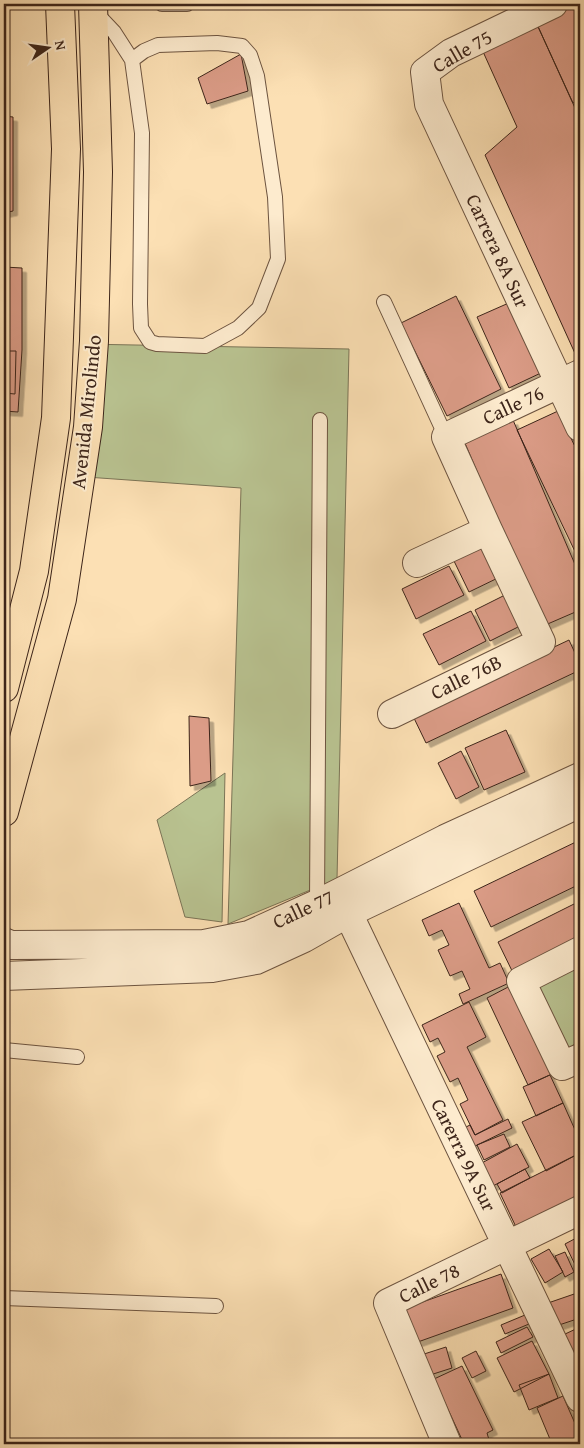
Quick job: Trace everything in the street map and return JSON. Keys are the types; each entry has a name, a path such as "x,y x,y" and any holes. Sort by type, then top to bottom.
{"main road":[{"name":"Avenida Mirolindo","path":"4,688 34,571 56,418 66,149 60,4"},
{"name":"Avenida Mirolindo","path":"4,812 62,599 88,427 94,341 98,172 93,7"}],"street":[{"name":"Calle 75","path":"425,72 451,53 553,4"},
{"name":"Carrera 8A Sur","path":"425,72 430,104 570,379 580,427"},
{"name":"Calle 76","path":"446,437 570,379"},
{"path":"417,564 488,530 446,437"},
{"name":"Calle 76B","path":"392,714 541,642 488,530"},
{"name":"Calle 77","path":"4,976 212,968 256,960 304,938 330,914 445,839 580,777"},
{"name":"Calle 77","path":"4,942 11,945 204,944 249,935 330,914 580,803"},
{"name":"Carerra 9A Sur","path":"330,914 507,1245 580,1398"},
{"path":"571,1062 521,981 580,951"},
{"name":"Calle 78","path":"447,1444 388,1303 580,1210"}],"lane":[{"path":"162,4 187,4"},
{"path":"93,7 114,32 132,60 142,133 140,295 142,328 150,342 205,346 238,328 259,308 278,259 275,197 257,76 250,55 242,46 217,43 158,45 144,51 132,60"},
{"path":"384,302 446,437"},
{"path":"320,420 330,914"},
{"path":"4,1050 77,1057"},
{"path":"4,1298 216,1306"}],"green space":[{"path":"82,344 349,349 337,879 228,924 241,488 72,476"},
{"path":"225,773 222,922 185,917 157,820"},
{"path":"580,953 580,1058 562,1066 521,981"}],"building":[{"path":"580,4 580,100 573,103 535,20"},
{"path":"535,20 580,119 580,359 578,360 485,155 517,127 480,45"},
{"path":"241,54 248,91 207,104 198,78"},
{"path":"4,116 13,117 13,211 4,213"},
{"path":"4,267 22,268 22,350 18,412 4,411"},
{"path":"456,296 501,389 447,416 401,323"},
{"path":"511,302 543,372 509,388 477,317"},
{"path":"4,351 16,351 15,394 4,393"},
{"path":"558,411 580,457 580,562 517,430"},
{"path":"513,420 580,576 580,610 543,626 464,441"},
{"path":"489,544 504,575 469,592 454,561"},
{"path":"449,566 464,595 416,619 402,589"},
{"path":"509,593 524,624 490,641 475,610"},
{"path":"471,611 486,641 439,665 423,634"},
{"path":"569,640 580,664 580,670 426,743 412,714"},
{"path":"189,716 209,718 211,781 190,786"},
{"path":"506,730 525,772 484,790 465,748"},
{"path":"461,751 479,787 456,799 438,763"},
{"path":"580,840 580,884 491,927 474,891"},
{"path":"580,901 580,945 515,977 498,942"},
{"path":"459,903 489,968 500,963 509,983 463,1004 459,994 470,989 462,971 450,976 438,950 449,945 442,930 429,936 422,920"},
{"path":"514,984 556,1072 528,1085 487,998"},
{"path":"469,1002 486,1037 467,1047 503,1120 475,1135 460,1104 468,1100 458,1078 450,1082 437,1056 445,1052 438,1038 430,1042 422,1025"},
{"path":"550,1075 563,1103 536,1116 523,1087"},
{"path":"563,1103 580,1141 580,1153 546,1171 522,1122"},
{"path":"508,1119 512,1128 471,1148 462,1129 470,1125 475,1135"},
{"path":"504,1134 510,1147 484,1160 477,1145"},
{"path":"517,1144 529,1167 491,1187 480,1164"},
{"path":"580,1153 580,1197 516,1227 500,1193"},
{"path":"525,1169 530,1178 502,1193 497,1184"},
{"path":"580,1236 580,1270 578,1271 565,1244"},
{"path":"549,1249 563,1272 545,1283 531,1259"},
{"path":"565,1252 574,1272 565,1277 555,1256"},
{"path":"501,1274 513,1308 415,1343 403,1309"},
{"path":"580,1292 580,1318 556,1326 548,1303"},
{"path":"525,1315 529,1324 505,1334 501,1325"},
{"path":"527,1327 533,1337 501,1353 496,1342"},
{"path":"580,1327 580,1368 563,1335"},
{"path":"532,1341 549,1374 514,1392 497,1358"},
{"path":"446,1347 452,1368 427,1376 421,1355"},
{"path":"476,1351 486,1371 472,1378 462,1358"},
{"path":"462,1366 493,1430 487,1433 490,1443 498,1440 500,1444 464,1444 434,1379"},
{"path":"549,1374 558,1398 529,1410 519,1385"},
{"path":"563,1396 580,1435 580,1444 552,1444 537,1408"}]}
